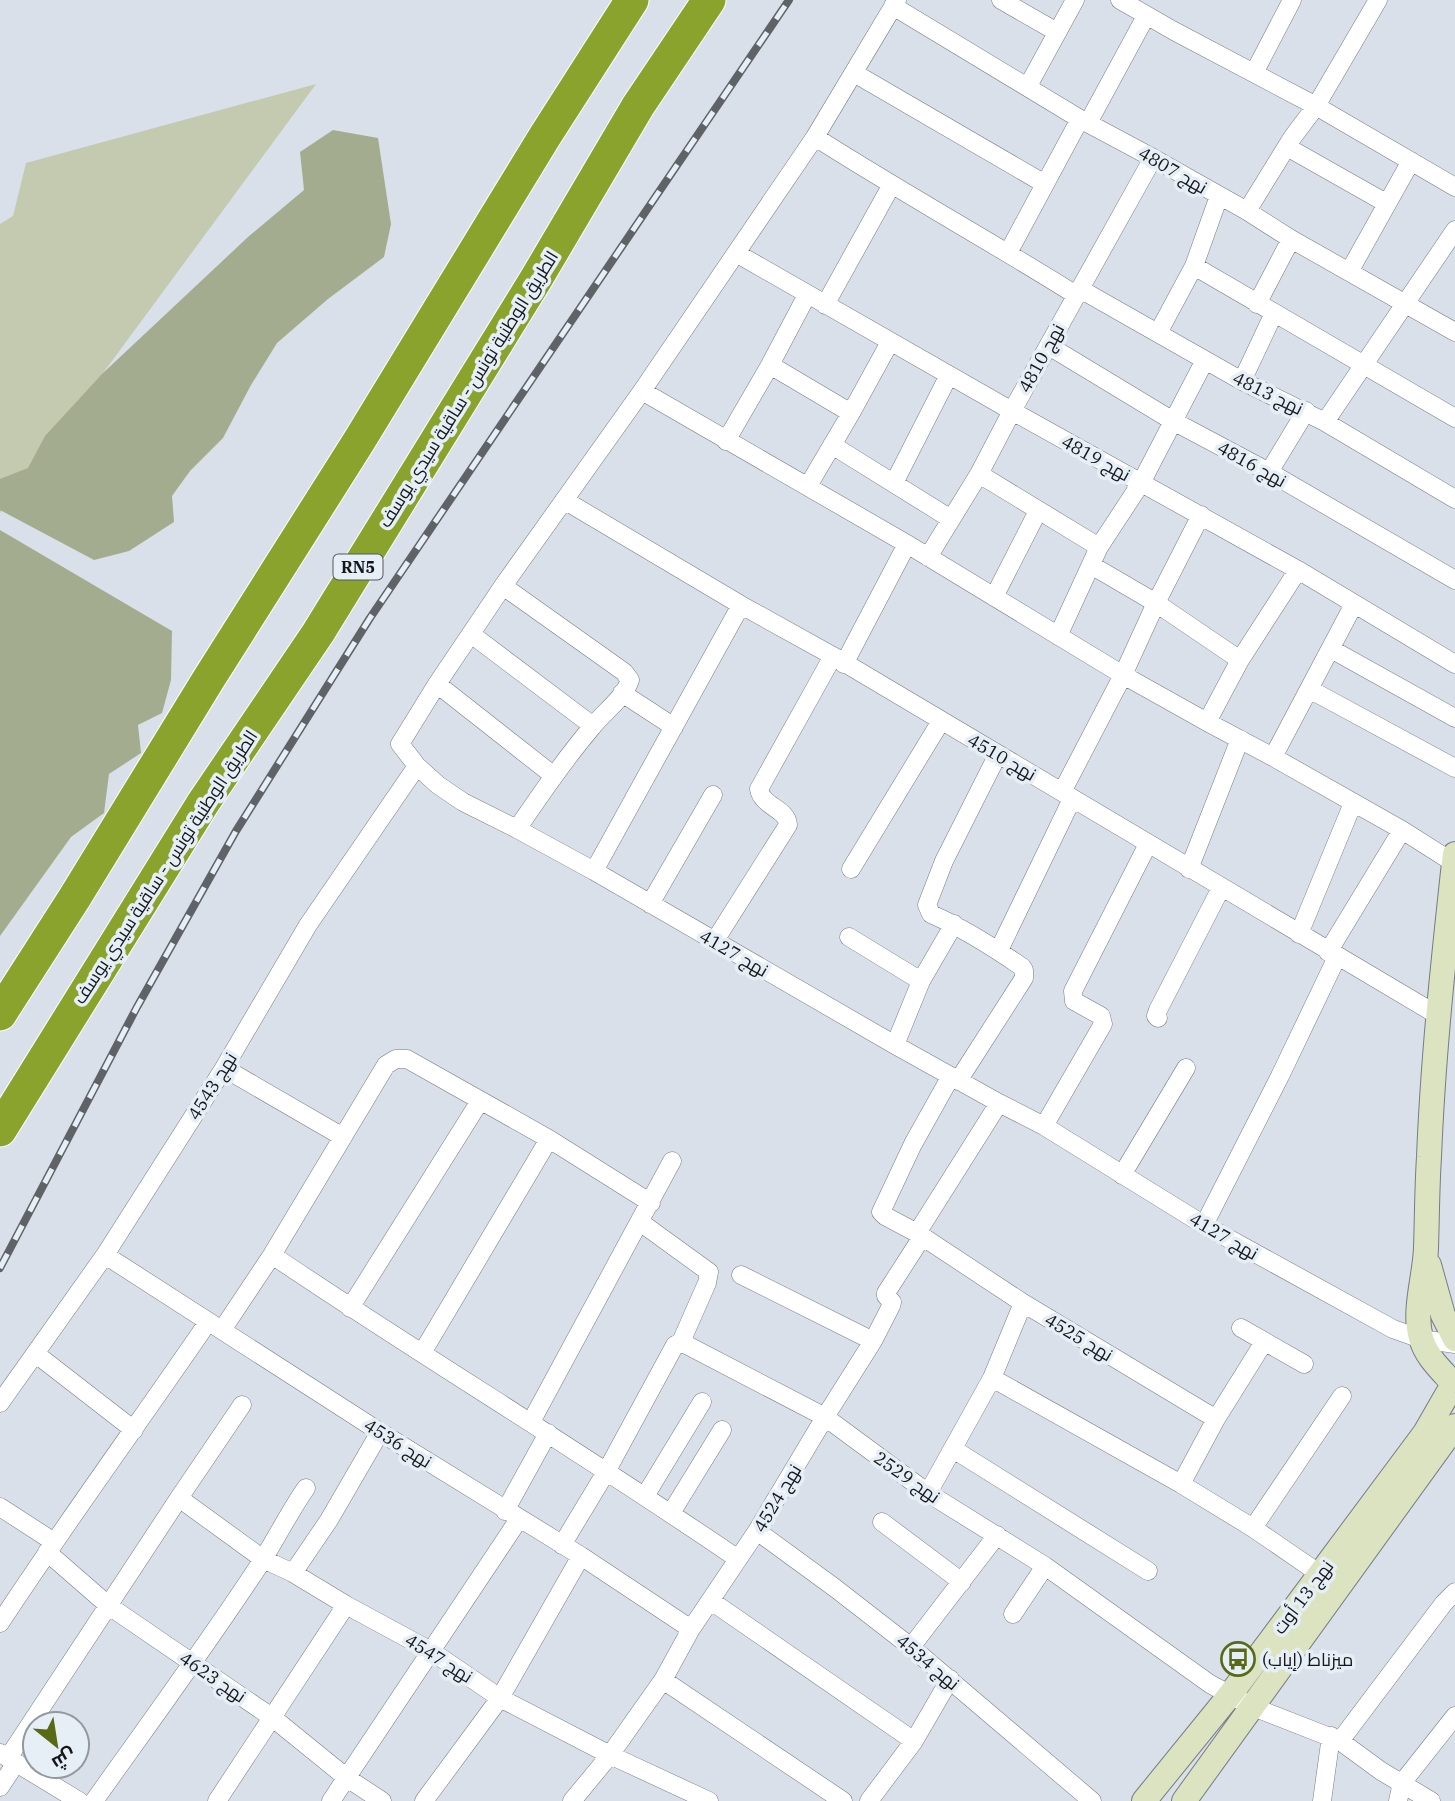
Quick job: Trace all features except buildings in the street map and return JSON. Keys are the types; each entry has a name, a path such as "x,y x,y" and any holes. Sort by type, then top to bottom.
{"highway":[{"path":"0,1014 632,0"},
{"name":"الطريق الوطنية تونس - ساقية سيدي يوسف","path":"0,1130 203,803 318,633 536,279 638,106 709,0"}],"main road":[{"path":"1453,1381 1426,1352 1418,1326 1426,1254 1429,1143 1445,1011 1455,858"},
{"path":"1426,1254 1443,1315 1455,1342"},
{"name":"نهج 13 أوت","path":"1151,1792 1230,1695 1425,1433 1453,1381"},
{"name":"نهج 13 أوت","path":"1185,1801 1455,1426"},
{"path":"1151,1792 1185,1801"}],"street":[{"path":"1001,0 1057,32"},
{"path":"1028,86 1075,0"},
{"path":"1120,0 1317,106 1455,187"},
{"path":"1254,73 1292,0"},
{"path":"1247,211 1298,127 1317,106 1378,0"},
{"name":"نهج 4127","path":"895,3 815,137 642,391 503,586 400,744 417,766 463,803 517,828 895,1045 1044,1126 1205,1226 1392,1329 1421,1339 1455,1342"},
{"name":"نهج 4807","path":"895,3 1084,121 1247,211 1455,332"},
{"path":"1008,253 1045,184 1146,16"},
{"path":"854,73 1045,184"},
{"name":"نهج 4813","path":"815,137 891,186 1008,253 1242,381 1306,411 1455,499"},
{"path":"1287,146 1386,202"},
{"name":"نهج 4810","path":"928,557 979,474 1153,158"},
{"path":"1349,272 1410,160"},
{"path":"825,305 891,186"},
{"path":"1158,333 1194,266 1219,196"},
{"path":"1325,422 1453,237"},
{"path":"1258,304 1291,239"},
{"name":"نهج 4819","path":"736,253 1298,570 1455,664"},
{"path":"1194,266 1455,418"},
{"path":"726,441 807,295"},
{"path":"1242,381 1274,313"},
{"path":"808,486 890,342"},
{"name":"نهج 4816","path":"1049,346 1173,421 1269,472 1455,580"},
{"path":"1058,636 1099,547 1140,483 1205,360"},
{"path":"770,365 851,413"},
{"path":"894,484 949,375"},
{"path":"642,391 907,544 1123,675 1455,858"},
{"path":"1269,472 1306,411"},
{"path":"832,445 951,519"},
{"path":"979,474 1099,547"},
{"name":"نهج 4510","path":"564,500 1333,954 1445,1011"},
{"path":"994,597 1038,511"},
{"path":"999,950 1156,603 1201,515"},
{"path":"714,942 788,825 786,816 764,800 759,789 907,544"},
{"path":"1091,565 1156,603 1240,660"},
{"path":"1207,722 1240,660 1298,570"},
{"path":"503,586 624,672 630,680 554,776 517,828"},
{"path":"1273,757 1353,604"},
{"path":"594,871 741,605"},
{"path":"471,634 593,726"},
{"path":"1331,649 1455,718"},
{"path":"437,684 554,776"},
{"path":"1309,690 1455,768"},
{"path":"622,693 674,727"},
{"path":"851,869 941,721"},
{"path":"1189,869 1240,739"},
{"path":"955,1078 1025,974 1022,967 999,950 931,914 927,905 944,861 998,754"},
{"name":"نهج 4543","path":"0,1403 106,1255 224,1068 308,925 417,766"},
{"path":"650,904 713,795"},
{"path":"1299,934 1353,803"},
{"path":"1205,1226 1280,1076 1333,954 1402,830"},
{"path":"1044,1126 1104,1021 1101,1016 1074,1000 1073,991 1148,844"},
{"path":"1158,1018 1158,1010 1221,888"},
{"path":"895,1045 921,981 954,924"},
{"path":"849,937 921,981"},
{"path":"0,1623 134,1430 272,1255 386,1065 396,1059 407,1059 549,1139 651,1203"},
{"path":"224,1068 343,1137"},
{"path":"1122,1175 1186,1068"},
{"name":"نهج 4525","path":"955,1078 912,1144 881,1212 1023,1303 1216,1419"},
{"path":"350,1308 480,1101"},
{"path":"920,1235 999,1103"},
{"path":"422,1353 549,1139"},
{"path":"531,1422 672,1161"},
{"path":"562,1545 606,1472 675,1345 681,1342 707,1283 709,1272 640,1222"},
{"name":"نهج 4524","path":"572,1801 610,1755 663,1680 691,1629 757,1531 873,1341 891,1306 892,1301 886,1293 920,1235"},
{"name":"نهج 4536","path":"106,1255 380,1433 581,1556 691,1629"},
{"path":"272,1255 738,1559"},
{"path":"741,1275 873,1341"},
{"path":"928,1493 992,1378 1023,1303"},
{"path":"1241,1328 1304,1364"},
{"name":"نهج 2529","path":"681,1342 825,1417 928,1493 1045,1566 1210,1684 1253,1707 1335,1738 1375,1767 1431,1801"},
{"path":"1181,1485 1216,1419 1264,1342"},
{"path":"36,1354 134,1430"},
{"path":"992,1378 1181,1485 1253,1528 1321,1574"},
{"path":"1253,1528 1342,1396"},
{"path":"645,1496 702,1402"},
{"path":"0,1787 8,1758 242,1405"},
{"path":"671,1513 722,1430"},
{"path":"293,1573 329,1520 380,1433"},
{"path":"331,1801 431,1651 512,1515 548,1433"},
{"path":"953,1448 1148,1570"},
{"path":"94,1801 263,1559 306,1488"},
{"name":"نهج 4547","path":"179,1497 263,1559 293,1573 431,1651 500,1698 702,1799"},
{"name":"نهج 4623","path":"0,1507 51,1547 109,1606 273,1718 347,1778 382,1801"},
{"path":"882,1522 962,1583"},
{"name":"نهج 4534","path":"757,1531 912,1647 1092,1801"},
{"path":"912,1647 997,1535"},
{"path":"424,1801 500,1698 581,1556"},
{"path":"1013,1614 1045,1566"},
{"path":"1322,1801 1335,1738 1455,1592"},
{"path":"711,1601 914,1741"},
{"path":"217,1801 346,1605"},
{"path":"869,1801 914,1741 950,1679"},
{"path":"663,1680 843,1801"},
{"path":"1398,1801 1402,1783 1455,1716"},
{"path":"8,1758 79,1801"}],"green space":[{"path":"316,84 0,513 0,224 13,216 26,163"},
{"path":"333,130 378,138 391,224 384,257 328,299 277,343 223,438 190,471 172,496 174,522 129,551 94,560 0,510 0,479 28,468 45,436 102,374 248,237 304,190 300,152"},
{"path":"0,530 172,631 171,680 162,713 138,725 141,753 109,774 104,813 71,837 0,936"}],"railway":[{"path":"0,1268 137,1007 236,831 370,618 789,0"}],"place":[{"name":"ميزناط (إياب)","path":"1238,1659"}]}
